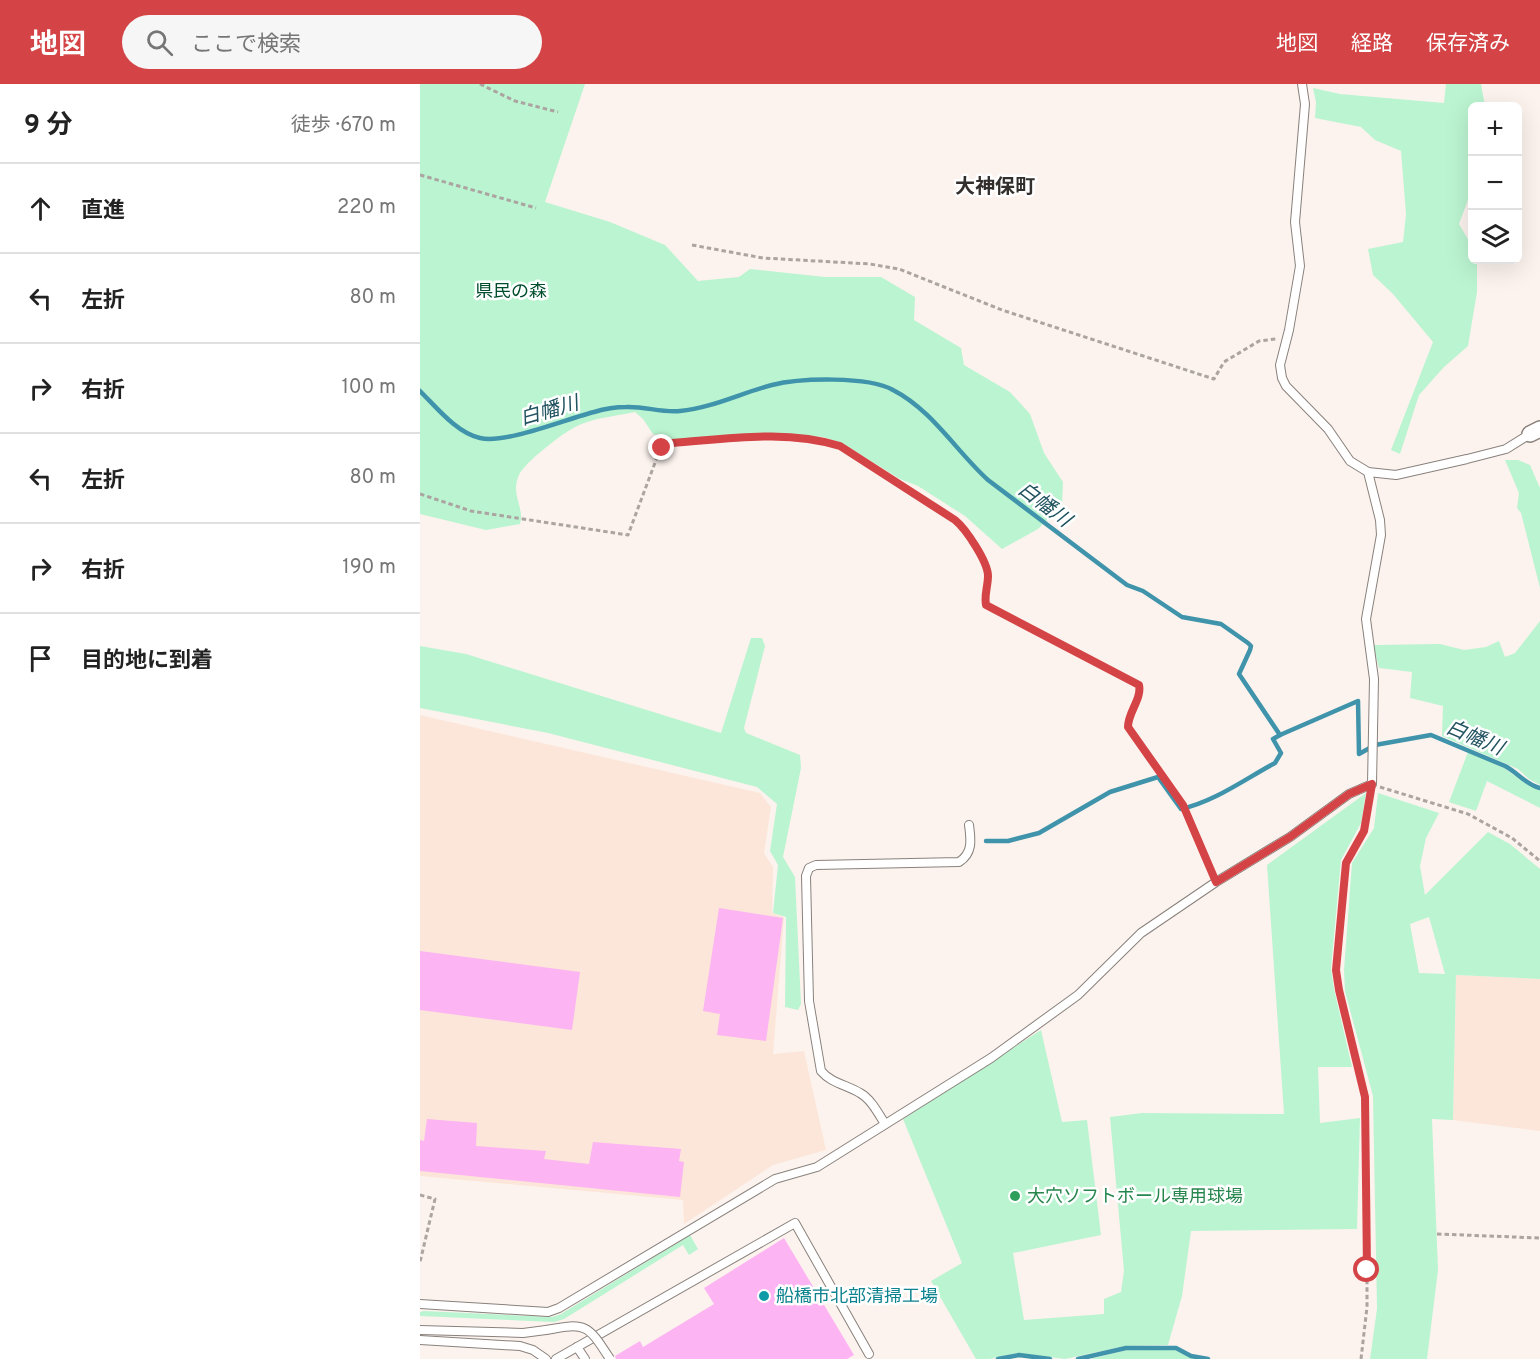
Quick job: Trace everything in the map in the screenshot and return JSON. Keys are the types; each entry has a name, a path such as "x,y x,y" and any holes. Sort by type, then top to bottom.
{"lane":[{"path":"1302,84 1305,104 1295,222 1300,266 1287,341 1280,365 1286,386 1328,429 1350,461 1368,472 1396,475 1467,459 1506,448 1535,432"},
{"path":"420,1304 535,1312 548,1312 559,1308 775,1179 817,1167 1022,1036 1078,995 1141,933 1216,882 1290,837 1349,794 1372,784 1374,679 1366,619 1381,536 1380,520 1368,472"},
{"path":"885,1124 870,1101 862,1094 828,1078 821,1071 809,1001 806,876 809,868 816,865 959,862 967,856 970,848 969,825"},
{"path":"556,1359 795,1223 869,1354"},
{"path":"420,1330 523,1333 561,1327 585,1328 592,1332 610,1359"},
{"path":"420,1340 520,1346 546,1359"},
{"path":"578,1347 585,1359"}],"path":[{"path":"480,84 515,100 558,112"},
{"path":"420,175 536,208"},
{"path":"692,245 763,258 870,264 899,269 1002,310 1214,380 1224,362 1259,341 1270,338 1287,341"},
{"path":"420,494 471,511 628,535 659,452 665,445 768,436 821,440 840,446 963,527 987,567 986,605 1139,685 1140,690 1129,716 1128,727 1183,805 1216,882"},
{"path":"1361,1359 1364,1348 1367,1298 1365,1097 1341,1001 1336,970 1346,863 1364,831 1372,784 1468,814 1512,838 1540,861"},
{"path":"420,1195 435,1199 420,1262"},
{"path":"1437,1234 1540,1239"}],"shaded area":[{"path":"420,715 760,793 771,807 764,853 773,867 772,913 784,917 773,1054 804,1051 826,1150 773,1165 684,1224 683,1200 420,1176"},
{"path":"1456,975 1540,979 1540,1131 1453,1120"}],"green space":[{"name":"県民の森","path":"420,84 585,84 545,202 610,222 665,245 698,281 739,277 750,269 825,277 881,277 915,297 914,320 961,348 964,365 1010,392 1030,414 1044,453 1063,482 1062,505 1038,529 1002,549 965,516 918,486 900,479 842,443 823,437 769,433 672,440 653,434 635,412 596,419 575,427 528,463 519,475 516,489 521,512 520,524 486,530 420,514"},
{"path":"1446,84 1481,84 1484,102 1468,102 1468,200 1459,224 1468,239 1468,264 1477,264 1477,292 1468,346 1444,367 1419,395 1400,454 1391,450 1433,342 1393,294 1373,275 1368,249 1403,242 1406,214 1401,151 1375,140 1361,127 1315,118 1316,102 1313,88 1340,94 1444,103"},
{"path":"1505,460 1518,460 1530,465 1540,488 1540,588 1521,513 1517,508 1519,493"},
{"path":"1540,621 1540,785 1518,769 1442,736 1443,706 1410,698 1412,672 1379,668 1373,645 1440,644 1464,650 1486,647 1499,641 1505,657 1515,653"},
{"path":"751,638 762,638 765,646 744,728 746,733 800,755 801,768 783,857 795,877 801,1004 798,1010 785,1007 786,917 773,913 778,865 770,851 777,804 757,787 548,733 420,708 420,646 466,654 721,733"},
{"path":"1468,752 1504,768 1525,783 1540,790 1540,808 1487,781 1476,811 1449,802"},
{"path":"1366,793 1361,823 1341,860 1331,968 1352,1067 1318,1067 1320,1123 1360,1118 1357,1229 1191,1231 1182,1296 1168,1345 1125,1346 1065,1359 1018,1353 990,1359 976,1359 931,1281 962,1263 903,1119 1041,1030 1062,1122 1087,1120 1101,1235 1013,1253 1024,1320 1104,1314 1104,1299 1121,1292 1124,1271 1110,1117 1142,1113 1284,1114 1267,865"},
{"path":"1378,793 1439,813 1426,838 1420,866 1425,895 1488,832 1510,844 1540,869 1540,979 1456,975 1453,1120 1432,1119 1438,1270 1427,1359 1370,1359 1377,1309 1373,1096 1345,991 1344,970 1352,863 1374,828","holes":["1429,917 1445,974 1419,973 1410,924"]},
{"path":"690,1235 698,1249 689,1255 683,1245 564,1319 554,1322 420,1316 420,1312 424,1311 552,1317 561,1314"},
{"path":"1127,1350 1175,1350 1197,1359 1090,1359"}],"building":[{"path":"719,908 783,918 766,1041 717,1035 720,1014 703,1011"},
{"path":"420,951 580,972 572,1030 420,1010"},
{"path":"427,1119 477,1123 476,1146 546,1151 544,1159 589,1164 593,1142 681,1149 679,1161 684,1162 680,1197 420,1171 420,1140 424,1141"},
{"name":"船橋市北部清掃工場","path":"784,1238 854,1355 847,1359 616,1359 615,1356 640,1341 643,1347 714,1304 704,1288"}],"waterway":[{"name":"白幡川","path":"420,391 463,431 480,438 491,439 536,430 610,408 633,407 673,411 692,409 784,383 851,380 882,385 907,398 920,408 988,480 1127,585 1143,591 1182,617 1221,624 1248,643 1251,646 1250,650 1239,674 1280,735 1358,701 1359,754 1375,745 1431,735 1505,766 1530,784 1540,788"},
{"path":"986,841 1008,841 1039,833 1110,792 1158,777 1181,809 1193,806 1217,796 1275,763 1281,753 1273,739 1280,735"},
{"path":"1078,1359 1126,1348 1176,1348 1191,1356 1208,1359"},
{"path":"998,1359 1019,1355 1050,1359"}],"place":[{"name":"大穴ソフトボール専用球場","path":"1015,1196"},
{"name":"船橋市北部清掃工場","path":"764,1296"}],"district":[{"name":"大神保町","path":"995,186"}],"route":[{"path":"662,448 672,443 768,436 821,440 840,446 955,520 963,527 987,567 986,605 1139,685 1140,690 1129,716 1128,727 1183,805 1216,882 1290,837 1349,794 1372,784 1364,831 1346,863 1336,970 1351,1044 1365,1097 1367,1270"}]}
